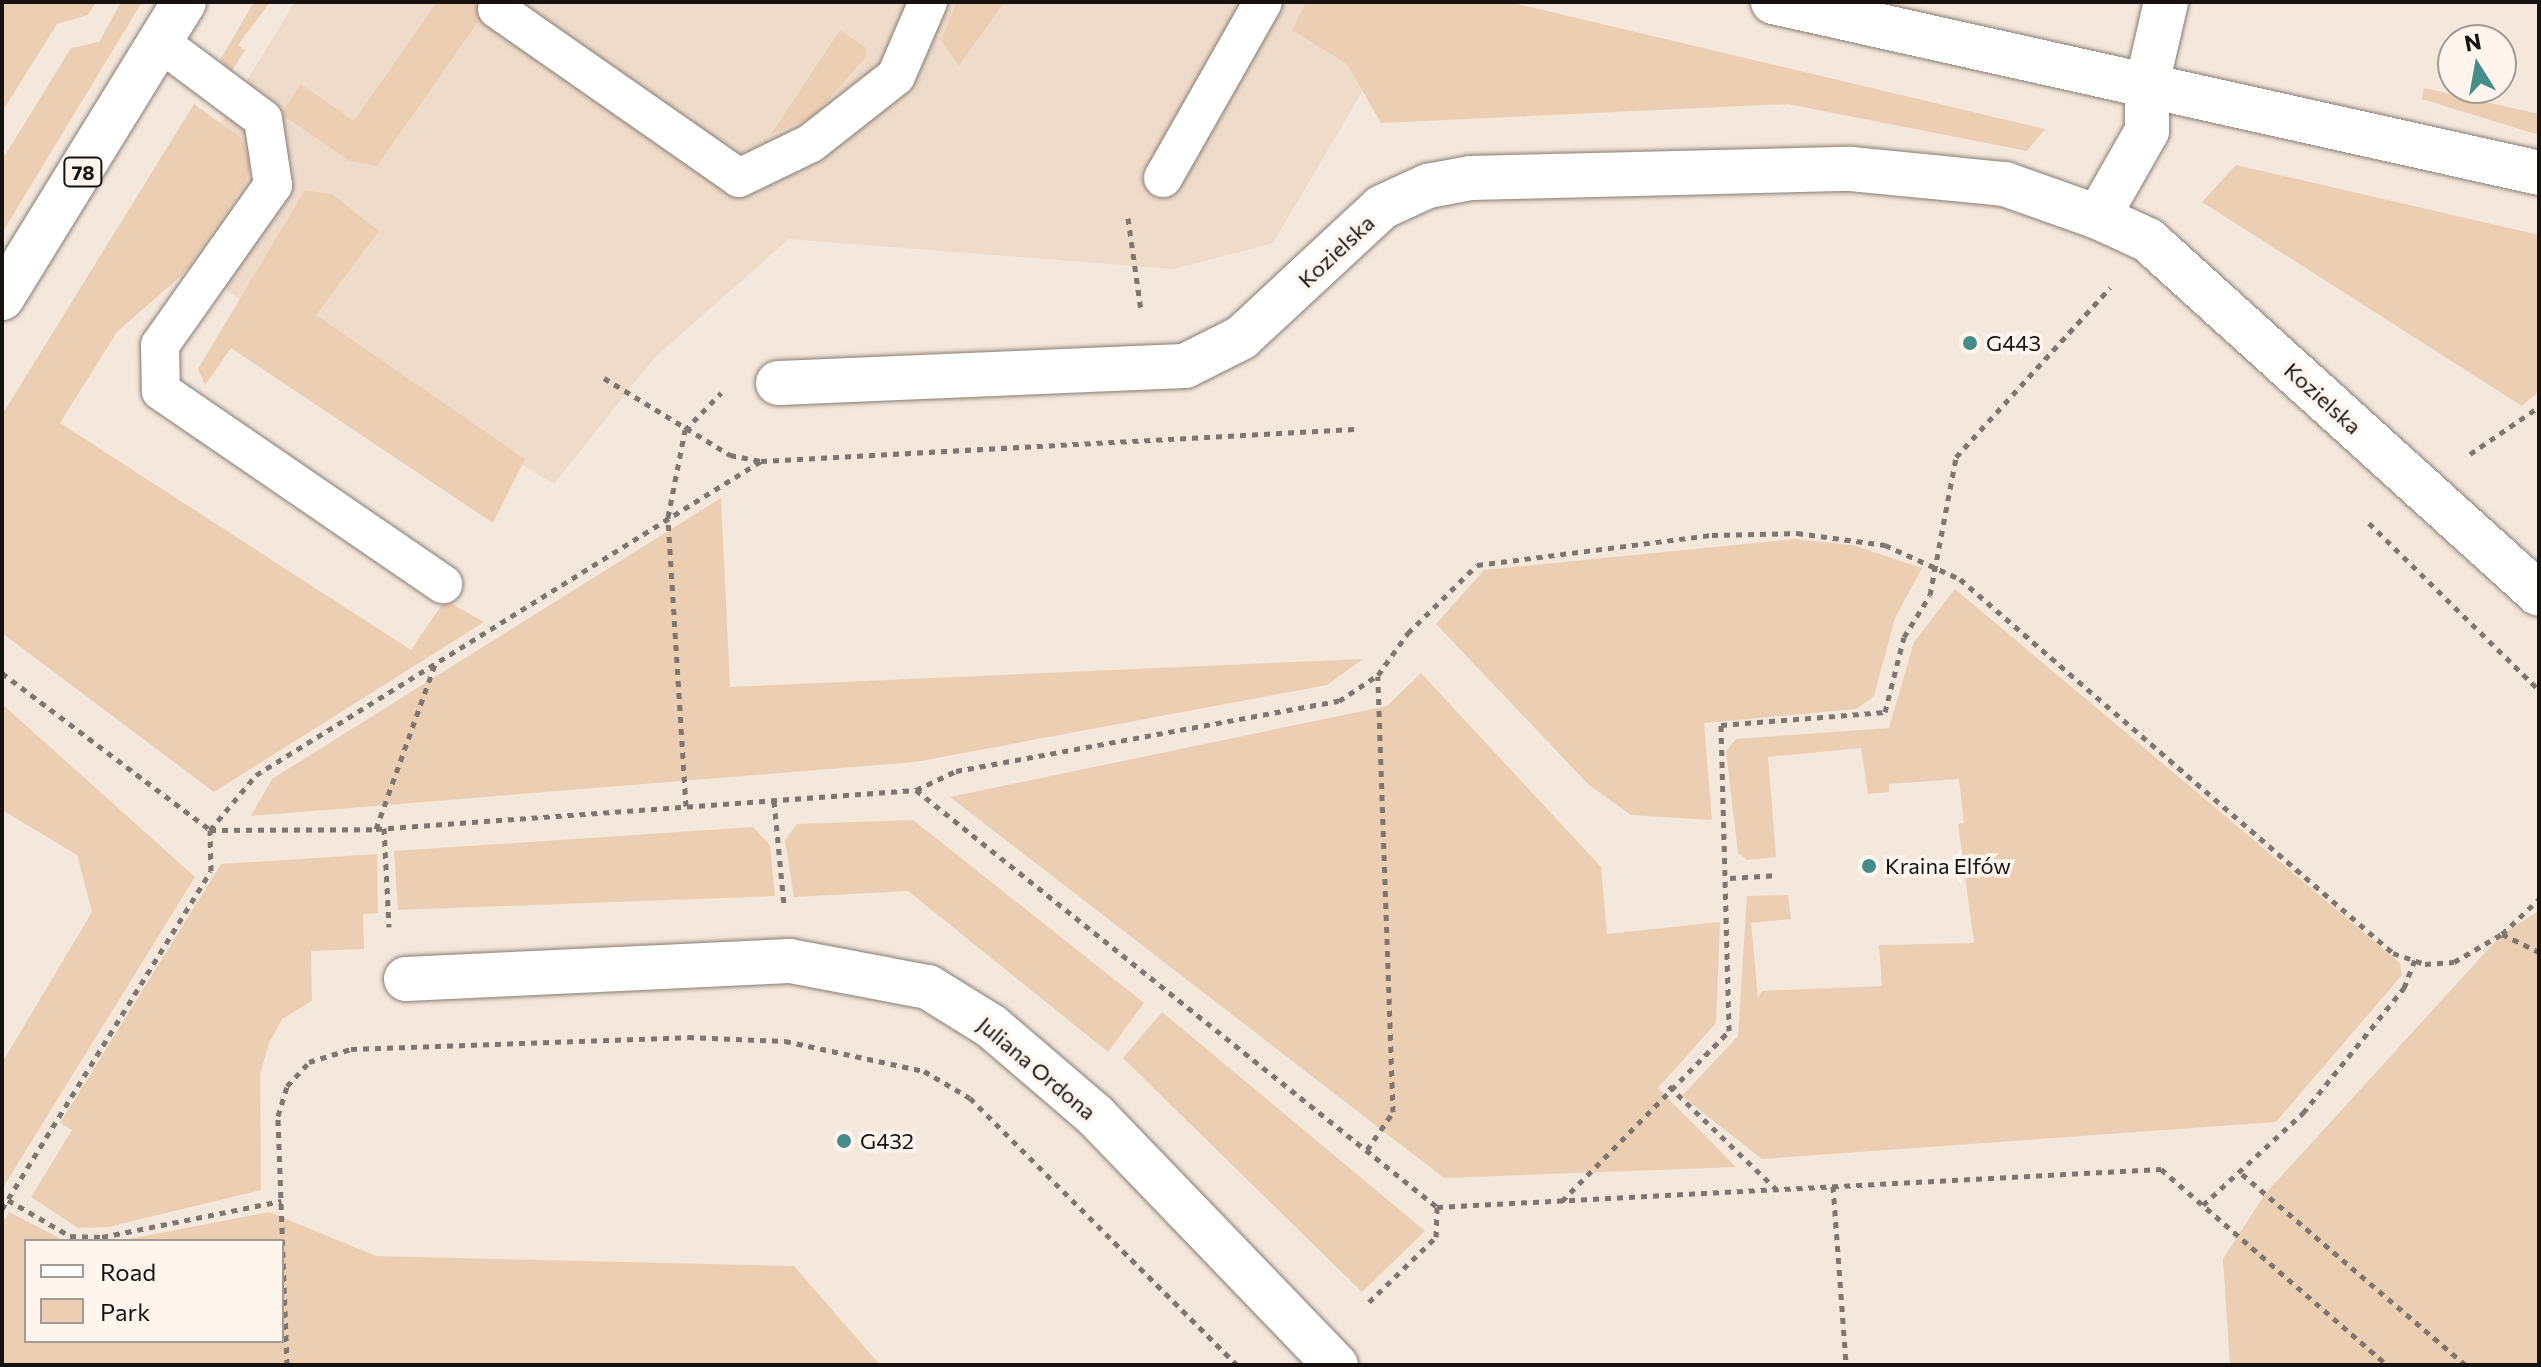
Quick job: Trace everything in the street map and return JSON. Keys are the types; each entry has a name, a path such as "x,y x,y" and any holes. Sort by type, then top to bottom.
{"street":[{"name":"78","path":"2,298 184,2"},
{"path":"1773,2 2539,173"},
{"path":"2098,217 2147,131 2147,84 2166,2"},
{"name":"Kozielska","path":"778,383 1185,366 1241,338 1382,207 1428,186 1471,178 1851,169 2005,184 2098,217 2148,240 2539,594"},
{"name":"Juliana Ordona","path":"406,979 790,961 928,987 991,1026 1096,1116 1336,1365"}],"lane":[{"path":"497,9 739,178 811,143 896,76 928,2"},
{"path":"1163,178 1263,2"},
{"path":"161,43 263,119 273,185 160,345 161,391 443,584"}],"path":[{"path":"1127,211 1143,328"},
{"path":"1561,1202 1669,1086 1729,1031 1730,878 1717,751 1721,725 1885,712 1904,637 1930,595 1932,563 1956,457 2108,286 2120,296"},
{"path":"604,378 730,455 761,461 1354,429"},
{"path":"686,806 668,517 685,430 726,388 778,383"},
{"path":"2466,457 2539,407"},
{"path":"2,1209 211,871 210,830 256,775 761,461"},
{"path":"2364,518 2539,690"},
{"path":"2,673 210,830 376,829 916,790 956,771 1339,701 1378,675 1408,633 1477,565 1524,555 1797,533 1885,545 1932,563 1960,579 2361,927 2415,960 2454,962 2502,934 2539,899"},
{"path":"376,829 435,663"},
{"path":"1367,1150 1393,1112 1378,675"},
{"path":"916,790 1437,1207 2161,1169 2387,1365"},
{"path":"774,801 783,896"},
{"path":"384,828 388,915"},
{"path":"1730,878 1778,875"},
{"path":"2502,934 2539,952"},
{"path":"2203,1205 2242,1174 2404,988 2415,960"},
{"path":"282,1239 278,1116 287,1086 309,1062 351,1049 785,1041 924,1071 970,1098 1237,1365"},
{"path":"1669,1086 1776,1189"},
{"path":"2242,1174 2466,1365"},
{"path":"1833,1186 1846,1365"},
{"path":"8,1200 70,1236 102,1237 281,1201"},
{"path":"1369,1302 1436,1237 1437,1207"},
{"path":"284,1283 287,1365"}],"shaded area":[{"path":"295,2 1415,2 1273,243 1174,269 789,239 654,358 554,484 147,244"}],"green space":[{"path":"2,2 96,2 88,15 57,24 2,112"},
{"path":"121,2 142,2 2,233 2,160 71,48 99,42"},
{"path":"254,2 270,2 238,45 245,50 231,72 220,60"},
{"path":"437,2 492,2 377,166 350,161 281,114 301,84 354,121"},
{"path":"957,2 1004,2 959,66 941,40"},
{"path":"1306,2 1509,2 2045,129 2027,151 1788,104 1381,123 1347,64 1292,30"},
{"path":"840,30 866,48 865,58 814,116 771,134"},
{"path":"2424,88 2437,91 2437,104 2422,99"},
{"path":"194,104 241,138 251,164 244,186 183,274 117,332 60,423 411,650 445,600 484,622 214,792 2,633 2,415"},
{"path":"2438,104 2495,104 2539,114 2539,135"},
{"path":"2236,165 2539,235 2539,391 2522,406 2202,202"},
{"path":"305,190 333,195 379,231 316,315 525,459 493,523 231,348 205,385 198,369"},
{"path":"721,498 730,687 1363,659 1327,685 915,762 251,816 272,779"},
{"path":"1794,539 1852,545 1922,568 1895,618 1874,696 1856,709 1704,723 1712,820 1631,815 1589,785 1436,624 1484,570"},
{"path":"1955,589 2400,963 2402,975 2276,1122 1762,1159 1682,1096 1738,1036 1747,896 1788,895 1791,919 1751,923 1758,998 1762,991 1882,986 1879,945 1974,943 1958,824 1964,823 1959,779 1889,784 1889,792 1868,794 1861,748 1768,757 1776,857 1747,860 1738,853 1726,751 1736,739 1889,728 1914,642"},
{"path":"1421,673 1601,867 1607,934 1720,922 1716,1023 1658,1088 1736,1167 1444,1178 950,797 1387,706"},
{"path":"2,704 195,877 2,1189 2,1063 92,912 77,855 2,810"},
{"path":"913,820 1144,1003 1108,1052 908,891 794,897 785,840 797,824"},
{"path":"753,827 770,845 775,896 398,910 394,851"},
{"path":"377,854 378,913 363,914 364,949 311,951 312,1001 282,1019 269,1043 260,1074 261,1190 108,1227 78,1228 31,1197 72,1130 60,1123 221,864"},
{"path":"2539,911 2539,1365 2230,1365 2223,1259 2265,1194 2502,934"},
{"path":"1162,1012 1425,1231 1362,1292 1123,1058"},
{"path":"9,1212 61,1239 24,1239 24,1343 284,1343 284,1239 129,1239 269,1212 376,1256 794,1266 880,1365 2,1365 2,1224"}],"place":[{"name":"G443","path":"1970,343"},
{"name":"Kraina Elfów","path":"1869,866"},
{"name":"G432","path":"844,1141"}]}
